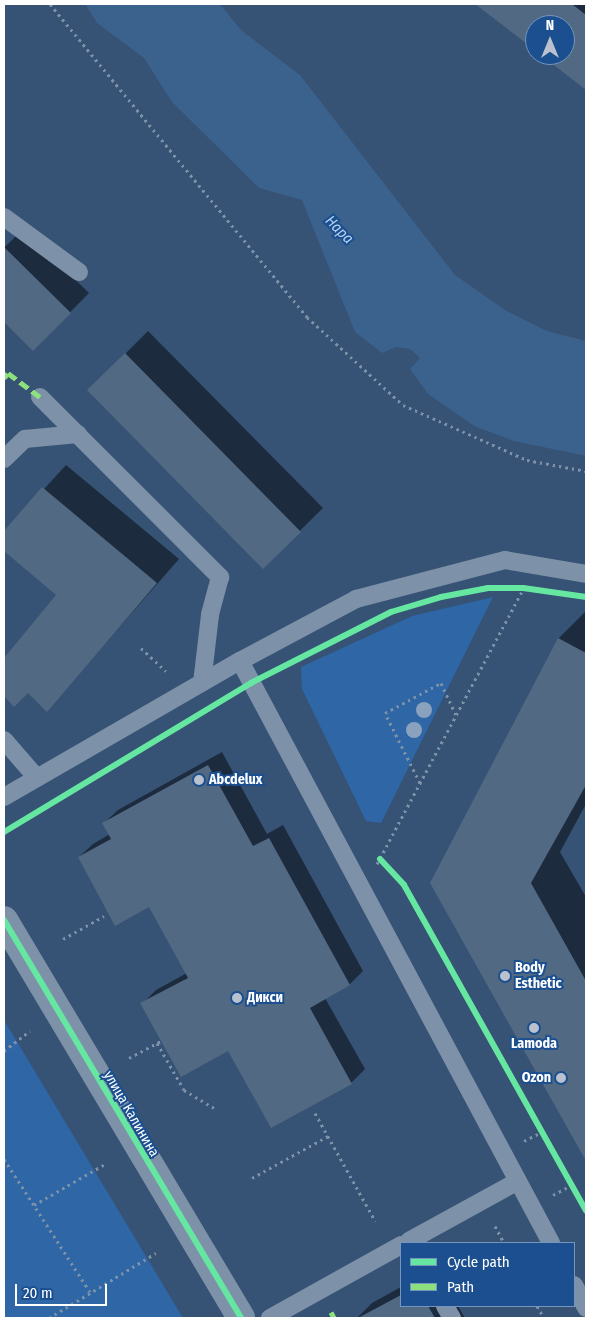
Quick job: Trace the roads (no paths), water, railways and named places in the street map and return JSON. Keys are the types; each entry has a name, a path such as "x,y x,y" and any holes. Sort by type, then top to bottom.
{"street":[{"name":"улица Калинина","path":"4,920 241,1318"}],"lane":[{"path":"4,217 79,272"},
{"path":"40,397 220,577 210,614 202,682"},
{"path":"4,459 25,439 78,434"},
{"path":"4,797 202,682 356,599 505,560 586,574"},
{"path":"240,661 362,893 551,1242"},
{"path":"4,740 37,778"},
{"path":"409,1242 518,1181"},
{"path":"270,1318 400,1247"},
{"path":"575,1287 586,1308"},
{"path":"446,1307 452,1318"}],"water":[{"name":"Нара","path":"85,4 220,4 241,30 300,75 455,275 505,310 547,331 586,341 586,456 514,441 474,426 428,394 410,369 420,358 410,349 396,347 382,353 355,332 302,200 259,188 172,102 144,58 97,23"}],"place":[{"name":"Abcdelux","path":"199,780"},
{"name":"Body Esthetic","path":"505,976"},
{"name":"Дикси","path":"237,998"},
{"name":"Lamoda","path":"534,1028"},
{"name":"Ozon","path":"561,1078"}]}
